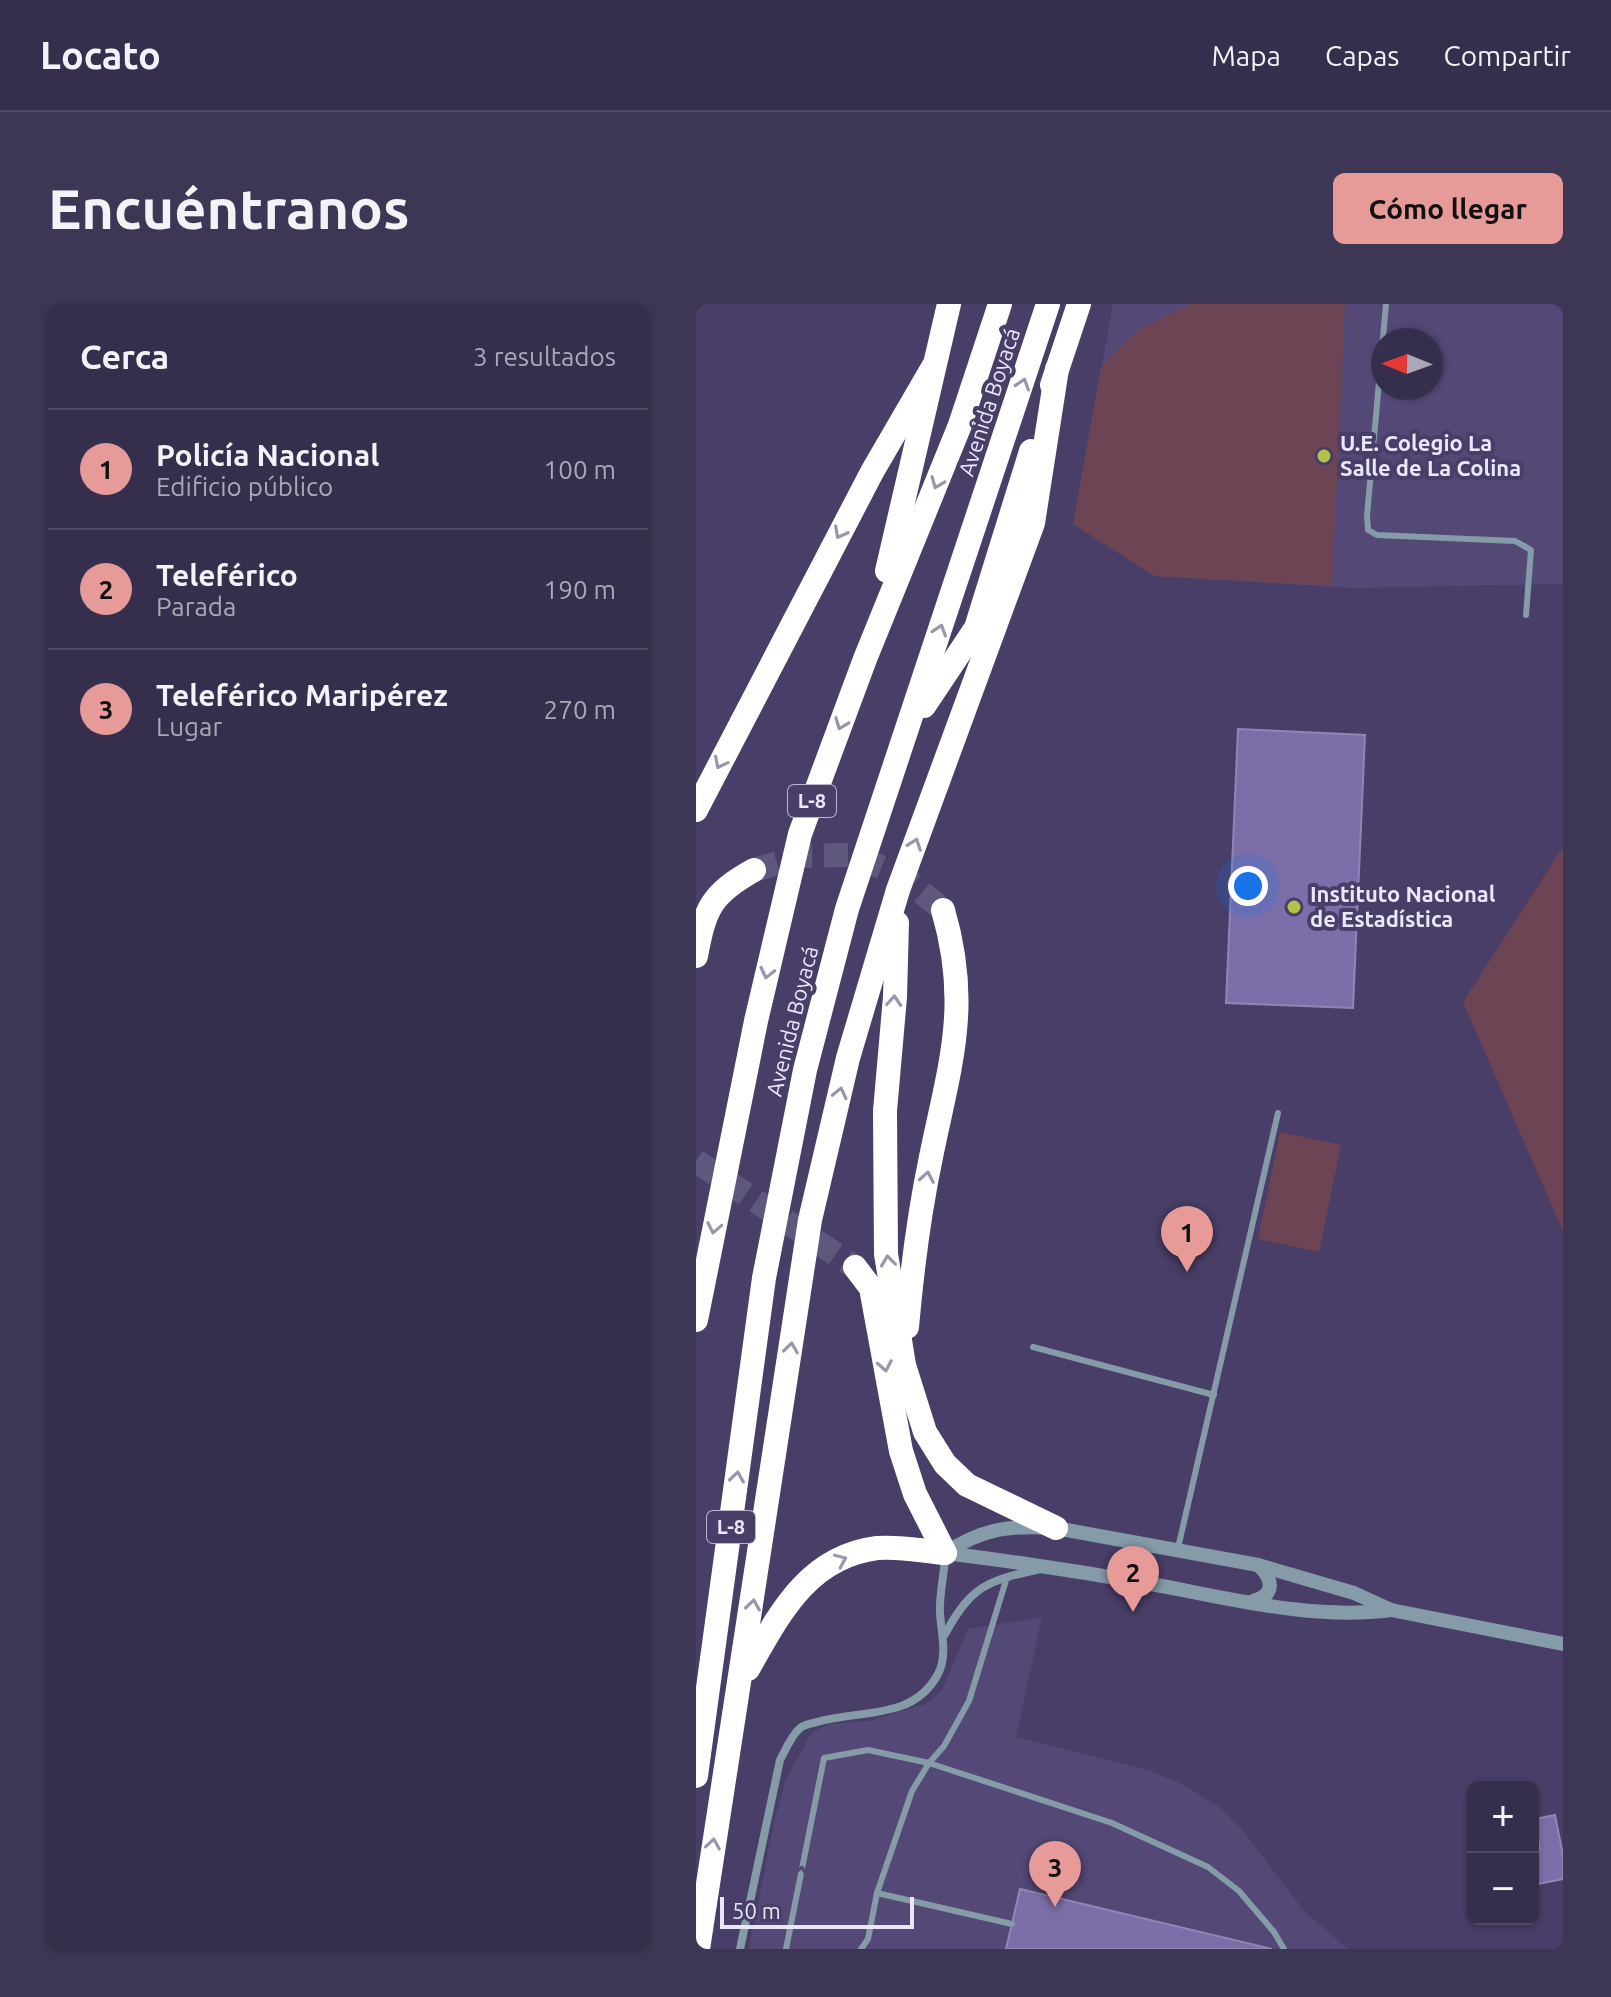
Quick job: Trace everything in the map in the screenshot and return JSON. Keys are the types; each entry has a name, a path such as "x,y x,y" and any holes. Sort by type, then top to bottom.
{"highway":[{"path":"865,659 949,304"},
{"name":"Avenida Boyacá","path":"696,1320 756,1021 800,834 865,659 960,425 1000,304"},
{"name":"Avenida Boyacá","path":"696,1776 764,1278 802,1085 847,909 1048,304"},
{"path":"907,731 976,628 1079,304"},
{"path":"696,810 865,485 933,367"},
{"path":"698,1949 810,1220 848,1058 898,890 1033,523 1057,369"},
{"path":"696,956 707,910 731,883 754,870"},
{"path":"898,890 895,997 885,1111 886,1254 904,1365 925,1432 945,1464 967,1485 1056,1528"},
{"path":"904,1365 913,1254 953,1063 957,1021 956,963 943,910"},
{"path":"855,1267 871,1288 905,1465 915,1494 945,1553"},
{"path":"741,1682 782,1608 803,1583 829,1566 877,1548 945,1553"}],"street":[{"path":"945,1553 970,1537 992,1530 1025,1526 1056,1528 1258,1565 1354,1593 1391,1610 1563,1644"},
{"path":"945,1553 1053,1567 1328,1613 1364,1614 1391,1610"},
{"path":"742,1949 742,1934 780,1760 788,1743 801,1727 828,1718 884,1712 909,1705 925,1691 939,1672 944,1635 940,1613 945,1553"},
{"path":"1250,1602 1270,1592 1271,1586 1258,1565"},
{"path":"944,1635 962,1603 980,1588 1007,1577 1053,1567"}],"lane":[{"path":"1386,304 1368,530 1377,535 1515,541 1531,550 1526,615"},
{"path":"1178,1552 1278,1113"},
{"path":"1033,1347 1214,1395"},
{"path":"861,1949 868,1939 877,1893 912,1791 944,1746 969,1701 1007,1577"},
{"path":"786,1949 824,1758 868,1750 929,1763 1112,1823 1208,1867 1239,1891 1274,1932 1284,1949"},
{"path":"877,1893 1012,1924"}],"shaded area":[{"name":"U.E. Colegio La Salle de La Colina","path":"1113,304 1563,304 1563,584 1353,588 1154,576 1073,524"},
{"path":"1191,304 1345,304 1332,586 1154,576 1073,524 1101,367 1138,330"},
{"path":"1563,847 1563,1231 1463,1002"},
{"path":"1280,1132 1341,1145 1319,1252 1258,1239"},
{"path":"1042,1617 1016,1737 1151,1771 1186,1786 1219,1807 1241,1828 1304,1911 1348,1949 749,1949 786,1779 812,1732 830,1724 869,1721 926,1704 942,1690 968,1629"}],"building":[{"name":"Instituto Nacional de Estadística","path":"1238,729 1365,735 1353,1008 1226,1003"},
{"path":"1555,1815 1563,1855 1563,1879 1539,1884 1540,1850 1539,1818"},
{"path":"1020,1889 1272,1949 1006,1949"}],"tunnel":[{"path":"754,870 803,856 852,855 902,876 943,910"},
{"path":"696,1161 855,1267"}],"place":[{"name":"U.E. Colegio La Salle de La Colina","path":"1324,456"},
{"name":"Instituto Nacional de Estadística","path":"1294,907"},
{"name":"Policía Nacional","path":"1187,1272"},
{"name":"Teleférico","path":"1133,1612"},
{"name":"Teleférico Maripérez","path":"1055,1907"}]}
